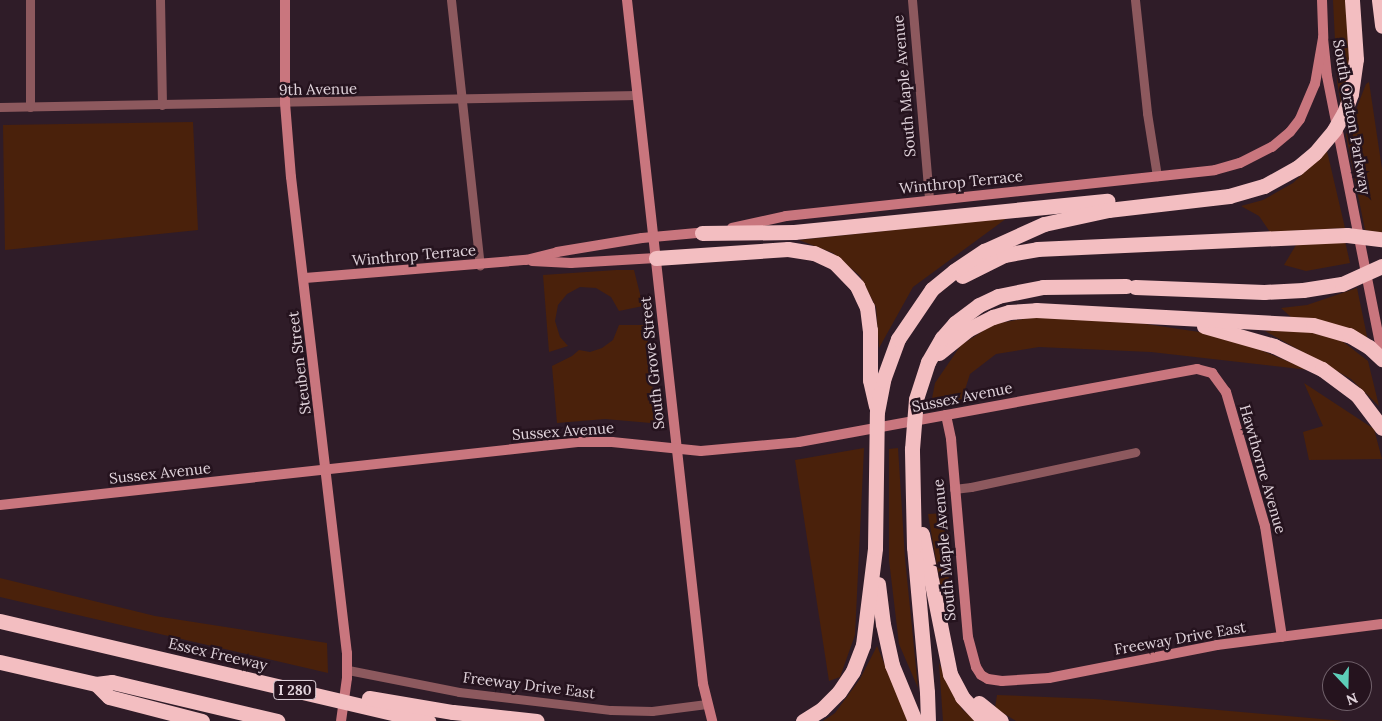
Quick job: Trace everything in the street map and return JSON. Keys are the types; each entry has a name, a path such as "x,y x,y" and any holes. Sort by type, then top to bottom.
{"highway":[{"path":"803,721 822,709 839,692 857,663 866,630 875,548 877,412 883,380 898,339 932,289 954,271 984,251 1017,234 1063,218 1133,207 1230,196 1246,192 1281,178 1315,153 1340,122 1354,85 1356,58 1352,0"},
{"path":"1380,0 1382,26"},
{"path":"702,233 794,232 1109,200 1133,207"},
{"path":"924,301 936,297 967,273 1004,255 1037,249 1347,235 1382,239"},
{"path":"656,258 788,250 814,253 835,263 857,286 867,307 870,330 870,380 877,412"},
{"path":"928,721 914,546 914,410 925,369 936,346 955,323 979,305 998,296 1043,286 1131,286 1264,292 1303,290 1342,284 1382,266"},
{"path":"925,369 944,349 967,330 993,317 1009,312 1036,310 1313,324 1349,336 1382,357"},
{"path":"1118,314 1207,327 1251,338 1289,352 1322,369 1349,388 1364,402 1382,428"},
{"path":"913,476 929,579 942,640 954,682 968,704 984,721"},
{"path":"875,548 886,641 898,684 916,721"},
{"name":"Essex Freeway","path":"0,621 428,721"},
{"path":"942,640 954,670 968,690 983,708 1001,721"},
{"path":"161,659 438,710 537,721"},
{"name":"I 280","path":"0,662 96,684 112,682 277,721"},
{"path":"96,684 109,697 202,721"}],"main road":[{"name":"Steuben Street","path":"285,0 285,103 348,674 341,721"},
{"name":"South Grove Street","path":"627,0 677,450 707,704 712,721"},
{"name":"South Oraton Parkway","path":"1322,0 1322,38 1332,102 1382,357"},
{"name":"Winthrop Terrace","path":"305,278 526,260 570,250 654,237 702,233 786,216 1157,176 1232,166 1257,156 1278,142 1295,126 1308,105 1315,84 1322,38"},
{"name":"Winthrop Terrace","path":"526,260 571,263 656,258"},
{"name":"Sussex Avenue","path":"0,505 578,442 621,442 677,450 711,451 799,442 1185,370 1196,369 1212,373"},
{"name":"Hawthorne Avenue","path":"1212,373 1226,392 1262,514 1282,636"},
{"name":"South Maple Avenue","path":"946,415 951,439 968,637 973,660 978,672 984,677"},
{"name":"Freeway Drive East","path":"984,677 996,681 1050,678 1201,648 1382,624"}],"street":[{"path":"30,0 30,107"},
{"path":"160,0 162,105"},
{"path":"451,0 480,264"},
{"name":"South Maple Avenue","path":"912,0 929,200"},
{"path":"1135,0 1147,113 1157,176"},
{"name":"9th Avenue","path":"0,108 637,96"},
{"path":"954,489 1135,452"},
{"name":"Freeway Drive East","path":"348,674 444,690 611,710 652,711 707,704"}],"shaded area":[{"path":"1333,0 1346,0 1350,60 1348,84 1341,104 1337,81"},
{"path":"1369,82 1382,169 1382,233 1365,230 1346,135 1366,84"},
{"path":"193,122 198,230 5,250 3,125"},
{"path":"1327,151 1345,228 1270,232 1259,216 1241,206 1263,200 1293,183"},
{"path":"1007,218 913,287 879,348 876,307 860,276 833,253 799,240"},
{"path":"1345,241 1350,263 1306,271 1284,265 1296,245"},
{"path":"634,270 643,306 619,311 611,297 596,288 580,287 567,294 558,305 555,321 560,337 568,346 549,352 543,275"},
{"path":"1357,288 1368,341 1292,318 1281,308 1307,305"},
{"path":"1034,317 1139,323 1226,336 1309,370 1151,352 1039,347 996,354 970,374 961,402 930,409 935,383 961,345 994,324"},
{"path":"619,325 646,325 656,421 651,423 605,419 557,423 552,366 572,356 579,350 590,352 602,348 613,340"},
{"path":"1265,331 1306,331 1342,341 1368,361 1379,406 1351,379"},
{"path":"1304,383 1374,429 1382,459 1309,460 1303,432 1323,426"},
{"path":"864,448 855,635 840,677 829,681 795,460"},
{"path":"898,448 905,558 918,688 899,644 889,560 889,449"},
{"path":"947,513 954,621 942,594 928,514"},
{"path":"0,578 155,616 327,643 328,673 0,597"},
{"path":"877,646 908,721 823,721 835,713 860,679"},
{"path":"939,663 962,709 976,721 943,721"},
{"path":"997,695 1094,699 1344,721 1016,721 995,708"}]}
